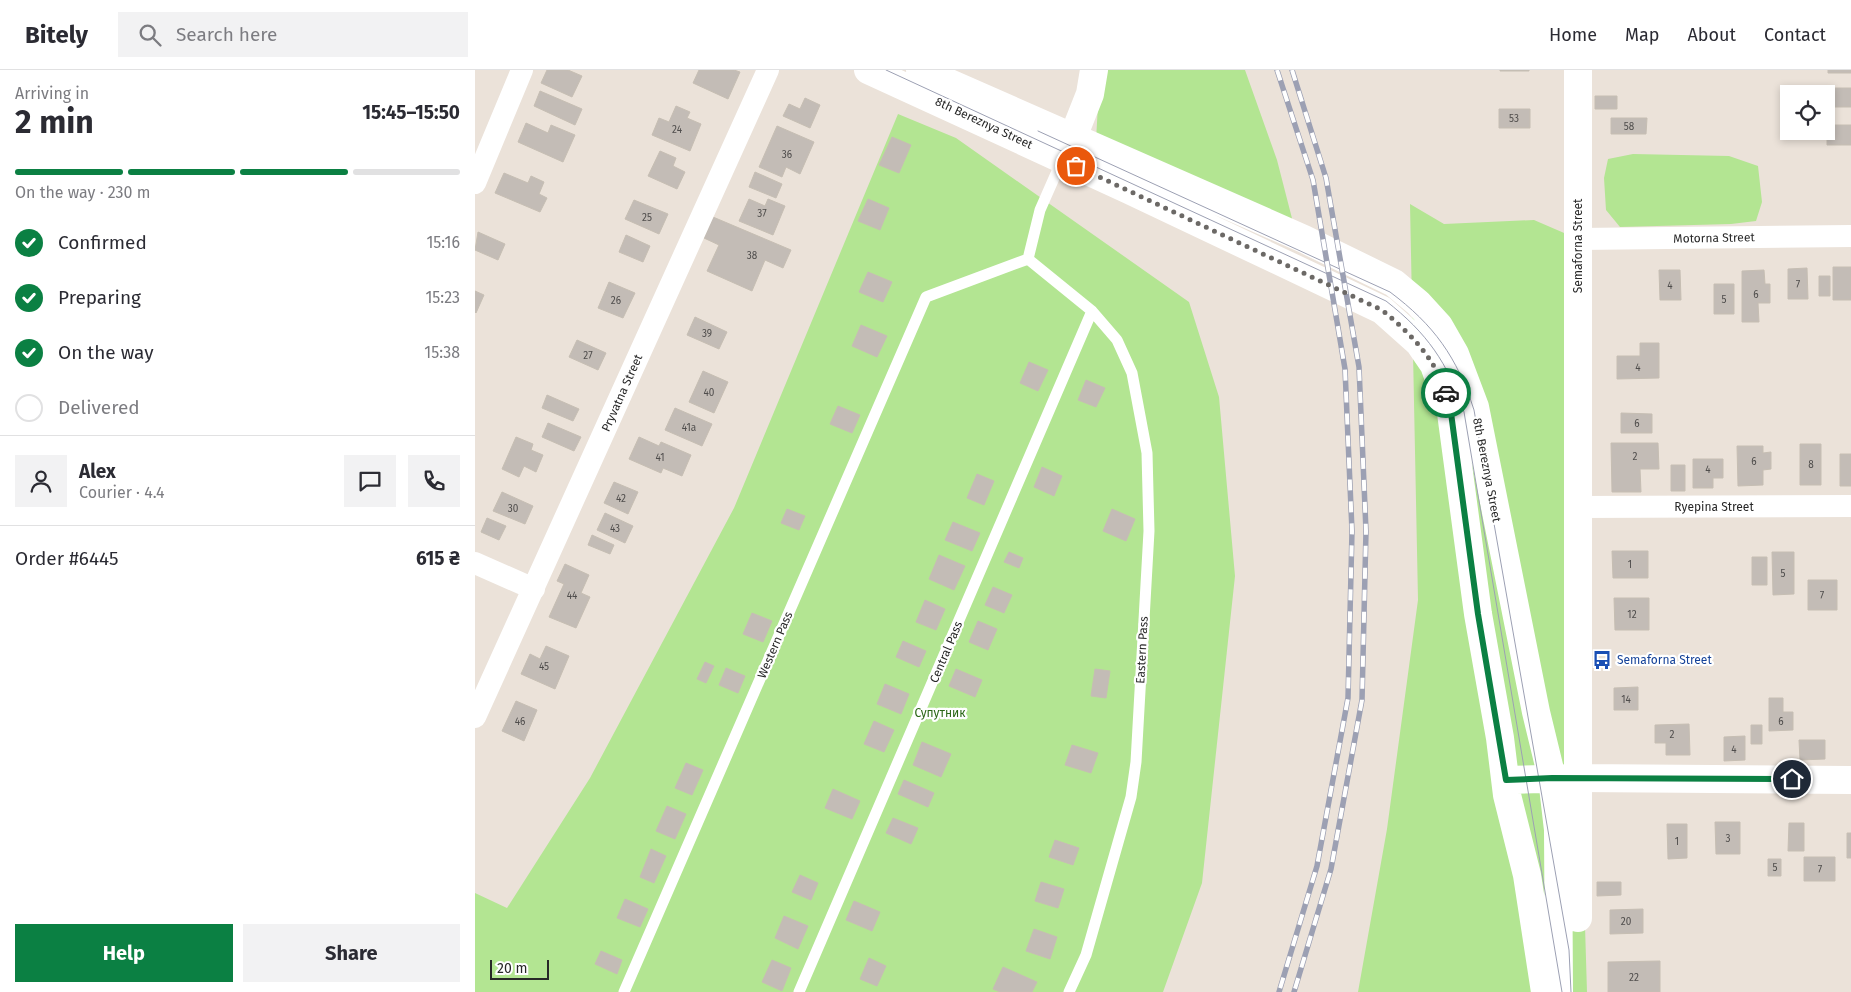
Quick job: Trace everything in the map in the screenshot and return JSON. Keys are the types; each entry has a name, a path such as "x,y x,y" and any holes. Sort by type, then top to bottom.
{"main road":[{"name":"8th Bereznya Street","path":"868,70 1304,239 1394,283 1418,303 1439,326 1455,354 1475,407 1523,652 1565,778"},
{"name":"8th Bereznya Street","path":"920,70 1382,310 1419,343 1434,365 1451,413 1478,614 1506,780"},
{"path":"1068,148 1090,94 1094,70"},
{"name":"Semaforna Street","path":"1559,992 1558,830 1565,778 1577,507 1578,70"},
{"path":"1545,992 1527,874 1509,809 1506,780 1565,778 1851,780"},
{"name":"Semaforna Street","path":"1565,778 1578,992"}],"street":[{"path":"475,183 480,155 522,70"},
{"name":"Pryvatna Street","path":"475,716 768,70"},
{"name":"Motorna Street","path":"1578,239 1851,236"},
{"name":"Ryepina Street","path":"1577,507 1851,506"},
{"path":"475,563 534,589"}],"lane":[{"path":"1028,260 1040,210 1068,148"},
{"name":"Western Pass","path":"624,992 926,297 1028,260"},
{"name":"Eastern Pass","path":"1028,260 1092,311 1117,340 1132,373 1147,453 1149,531 1136,762 1131,797 1086,955 1069,992"},
{"name":"Central Pass","path":"799,992 1092,311"}],"green space":[{"path":"1100,70 1245,70 1277,160 1295,230 1096,140"},
{"name":"Супутник","path":"898,114 956,138 1189,302 1219,397 1235,576 1202,883 1163,992 475,992 475,893 507,908 590,778 734,508"},
{"path":"1633,154 1729,156 1758,166 1762,202 1756,221 1731,224 1620,227 1606,210 1604,178 1608,159"},
{"path":"1410,204 1444,224 1534,220 1578,239 1577,660 1587,992 1358,992 1387,829 1418,600"}],"building":[{"path":"547,70 568,70 582,76 572,97 541,83"},
{"path":"699,70 734,70 740,72 728,99 693,83"},
{"path":"1529,70 1529,71 1500,71"},
{"path":"1828,70 1851,70 1851,73 1828,73"},
{"path":"1835,88 1851,88 1851,107 1835,107"},
{"path":"540,91 582,109 575,125 534,106"},
{"path":"1595,96 1617,96 1617,109 1595,109"},
{"path":"805,98 820,105 810,128 783,116 789,104 800,109"},
{"path":"676,106 690,112 687,118 701,124 690,151 652,135 659,118 669,122"},
{"path":"1499,109 1530,109 1530,128 1499,128"},
{"path":"1611,118 1647,118 1646,134 1611,134"},
{"path":"526,123 548,133 551,125 575,135 563,162 518,142"},
{"path":"1835,125 1851,125 1851,145 1827,145 1827,140 1835,140"},
{"path":"777,126 814,142 800,174 786,167 782,177 759,167"},
{"path":"892,137 911,145 899,173 879,165"},
{"path":"660,151 676,158 673,166 685,172 677,189 648,176"},
{"path":"755,172 782,184 776,198 749,187"},
{"path":"504,173 528,183 531,176 544,182 539,194 547,198 540,212 495,193"},
{"path":"749,199 765,206 768,199 785,206 773,235 739,221"},
{"path":"868,199 889,208 880,230 858,221"},
{"path":"634,200 668,214 659,234 625,219"},
{"path":"713,217 791,250 783,268 765,260 752,291 707,271 719,245 704,238"},
{"path":"478,232 505,244 498,260 475,250"},
{"path":"626,235 650,246 643,262 619,252"},
{"path":"1833,267 1851,267 1851,300 1833,300"},
{"path":"1807,268 1808,299 1788,299 1788,269"},
{"path":"1659,270 1680,270 1681,300 1660,300"},
{"path":"1764,270 1765,284 1770,284 1770,303 1758,303 1759,322 1742,322 1742,271"},
{"path":"868,272 892,282 883,302 859,292"},
{"path":"1819,276 1830,276 1830,296 1819,296"},
{"path":"609,282 635,293 623,318 598,308"},
{"path":"1714,284 1734,284 1734,314 1714,314"},
{"path":"475,291 484,295 476,313 475,312"},
{"path":"695,317 727,332 719,349 687,335"},
{"path":"861,325 887,336 877,357 852,346"},
{"path":"577,340 606,353 598,370 569,357"},
{"path":"1640,343 1659,343 1659,378 1617,379 1617,356 1640,356"},
{"path":"1029,362 1048,370 1038,391 1020,383"},
{"path":"703,371 728,382 714,413 689,402"},
{"path":"1086,380 1105,388 1096,407 1078,400"},
{"path":"547,395 579,409 573,421 542,408"},
{"path":"838,406 860,415 852,433 830,424"},
{"path":"675,408 712,424 702,446 665,430"},
{"path":"1621,413 1652,414 1652,433 1621,433"},
{"path":"548,423 581,437 574,451 542,437"},
{"path":"516,437 533,444 531,450 543,455 536,472 524,466 519,477 502,469"},
{"path":"639,437 659,446 661,442 691,455 682,476 663,468 661,473 629,459"},
{"path":"1611,443 1658,443 1659,469 1640,469 1641,492 1612,492"},
{"path":"1800,444 1821,444 1821,485 1800,485"},
{"path":"1737,446 1763,446 1763,453 1771,452 1771,469 1763,470 1763,485 1738,486"},
{"path":"1840,454 1851,454 1851,486 1840,486"},
{"path":"1693,459 1723,459 1723,478 1713,478 1713,488 1693,488"},
{"path":"1671,465 1685,465 1685,491 1671,491"},
{"path":"1042,467 1062,476 1054,496 1034,487"},
{"path":"977,474 994,481 984,505 967,498"},
{"path":"614,482 638,492 628,514 604,503"},
{"path":"502,492 533,506 525,524 493,511"},
{"path":"787,509 805,516 799,530 781,523"},
{"path":"1112,509 1135,519 1126,541 1103,531"},
{"path":"605,513 633,526 625,543 597,530"},
{"path":"487,518 506,526 499,540 481,532"},
{"path":"953,522 980,533 972,551 945,540"},
{"path":"592,535 614,545 610,554 588,545"},
{"path":"1612,551 1648,551 1648,578 1613,578"},
{"path":"1009,552 1023,558 1019,568 1004,562"},
{"path":"1772,552 1794,552 1794,594 1773,595"},
{"path":"939,555 965,566 954,590 929,579"},
{"path":"1752,557 1767,557 1767,585 1752,585"},
{"path":"565,564 589,575 581,593 590,597 576,628 549,617 564,584 557,581"},
{"path":"1808,580 1837,580 1837,610 1808,610"},
{"path":"993,587 1012,595 1004,613 985,605"},
{"path":"1614,598 1649,598 1649,630 1615,630"},
{"path":"925,600 945,609 936,630 916,622"},
{"path":"752,613 772,621 763,642 743,634"},
{"path":"978,621 997,629 988,650 969,642"},
{"path":"903,641 926,651 919,667 896,657"},
{"path":"546,646 569,656 555,689 521,674 530,654 540,659"},
{"path":"705,662 714,666 706,683 697,679"},
{"path":"726,668 745,676 738,693 719,685"},
{"path":"956,669 982,680 975,697 949,686"},
{"path":"1095,669 1110,671 1106,698 1091,696"},
{"path":"885,684 909,694 901,714 877,704"},
{"path":"1638,687 1638,710 1614,710 1614,688"},
{"path":"1769,698 1783,698 1783,712 1793,712 1793,730 1769,731"},
{"path":"516,701 537,710 524,741 502,731"},
{"path":"874,721 894,730 884,752 864,744"},
{"path":"1689,724 1690,755 1666,755 1666,743 1655,743 1655,725"},
{"path":"1751,725 1762,725 1762,744 1751,744"},
{"path":"1745,736 1745,760 1724,761 1724,737"},
{"path":"1799,740 1825,740 1825,759 1800,760"},
{"path":"922,742 951,754 941,777 913,765"},
{"path":"1072,745 1098,753 1091,773 1065,765"},
{"path":"686,763 703,770 692,795 675,788"},
{"path":"904,780 934,793 928,807 898,794"},
{"path":"833,789 860,801 852,819 825,808"},
{"path":"667,806 686,814 675,839 656,831"},
{"path":"893,818 918,828 911,844 886,833"},
{"path":"1715,822 1740,822 1740,854 1716,854"},
{"path":"1789,823 1804,823 1804,851 1788,851"},
{"path":"1667,824 1687,824 1687,858 1668,859"},
{"path":"1847,833 1851,833 1851,858 1847,858"},
{"path":"1055,840 1079,848 1073,865 1049,857"},
{"path":"651,849 666,856 654,883 640,877"},
{"path":"1804,857 1835,857 1835,881 1804,881"},
{"path":"1768,859 1781,859 1781,876 1768,876"},
{"path":"800,875 818,883 811,900 792,892"},
{"path":"1041,882 1064,889 1058,908 1035,901"},
{"path":"1597,882 1621,882 1621,895 1597,896"},
{"path":"625,899 648,909 640,927 617,918"},
{"path":"854,901 880,912 872,931 846,920"},
{"path":"1643,909 1643,933 1610,934 1610,910"},
{"path":"784,916 808,926 798,949 775,938"},
{"path":"1034,929 1057,937 1050,959 1026,951"},
{"path":"601,951 622,960 617,974 595,964"},
{"path":"869,958 886,966 877,986 860,979"},
{"path":"772,960 791,968 782,991 762,982"},
{"path":"1660,961 1660,992 1608,992 1608,962"},
{"path":"1003,967 1037,982 1032,992 1000,992 993,989"}],"tram line":[{"path":"886,70 1386,301 1413,325 1434,350 1451,378 1464,412 1562,992"},
{"path":"1038,131 1390,292 1419,317 1452,358 1474,410 1569,950 1571,992"}],"railway":[{"path":"1277,70 1313,180 1345,369 1352,531 1348,698 1317,866 1279,992"},
{"path":"1292,70 1326,178 1359,367 1366,531 1362,700 1331,869 1294,992"}],"way so far":[{"path":"1076,166 1382,310 1400,324 1419,343 1434,365 1446,393"}],"place":[{"name":"Semaforna Street","path":"1602,660"}],"route":[{"path":"1446,393 1456,446 1478,614 1506,780 1552,778 1792,779"}]}
